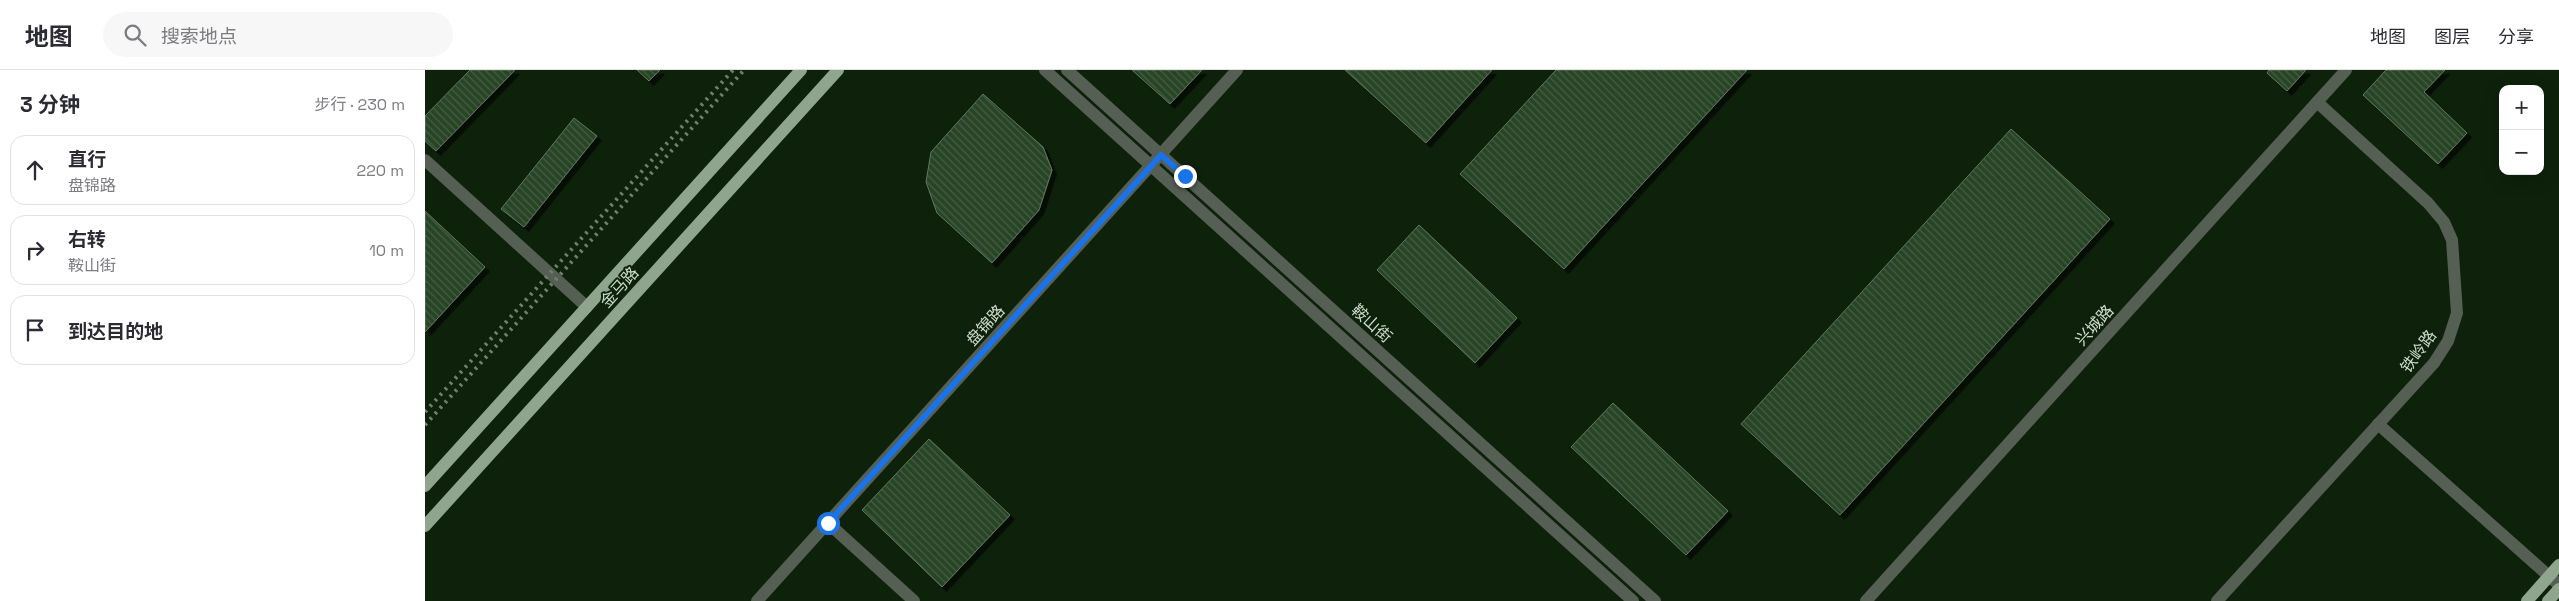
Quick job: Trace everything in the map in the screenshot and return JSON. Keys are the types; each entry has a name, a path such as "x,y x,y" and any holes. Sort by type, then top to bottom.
{"main road":[{"name":"金马路","path":"425,486 801,70"},
{"name":"金马路","path":"425,526 838,70"},
{"path":"2527,601 2559,565"},
{"path":"2548,601 2559,587"}],"street":[{"name":"鞍山街","path":"1045,70 1633,601"},
{"name":"鞍山街","path":"1067,70 1655,601"},
{"name":"盘锦路","path":"757,601 1237,70"},
{"name":"兴城路","path":"1866,601 2346,70"},
{"name":"铁岭路","path":"2217,601 2433,363 2448,340 2457,313 2451,240 2444,222 2428,203 2317,102"},
{"path":"425,160 587,307"},
{"path":"2378,424 2559,587"},
{"path":"828,523 914,601"}],"building":[{"path":"470,70 515,70 436,151 425,141 425,116"},
{"path":"637,70 660,70 649,81"},
{"path":"1132,70 1202,70 1170,104"},
{"path":"1345,70 1492,70 1426,143"},
{"path":"1556,70 1747,70 1564,269 1460,174"},
{"path":"2269,70 2306,70 2287,91 2267,73"},
{"path":"2386,70 2445,70 2424,92 2467,133 2438,164 2363,95"},
{"path":"983,94 1043,147 1052,170 1039,210 992,263 937,213 926,182 931,152"},
{"path":"574,118 597,136 524,227 501,209"},
{"path":"2011,129 2110,219 1840,515 1741,424"},
{"path":"425,211 485,267 425,332"},
{"path":"1419,225 1517,318 1475,363 1377,270"},
{"path":"1613,403 1728,511 1686,555 1571,447"},
{"path":"929,439 1010,515 942,587 862,510"}],"railway":[{"path":"425,412 733,70"},
{"path":"425,425 744,70"}],"route":[{"path":"828,523 1161,155 1185,176"}]}
